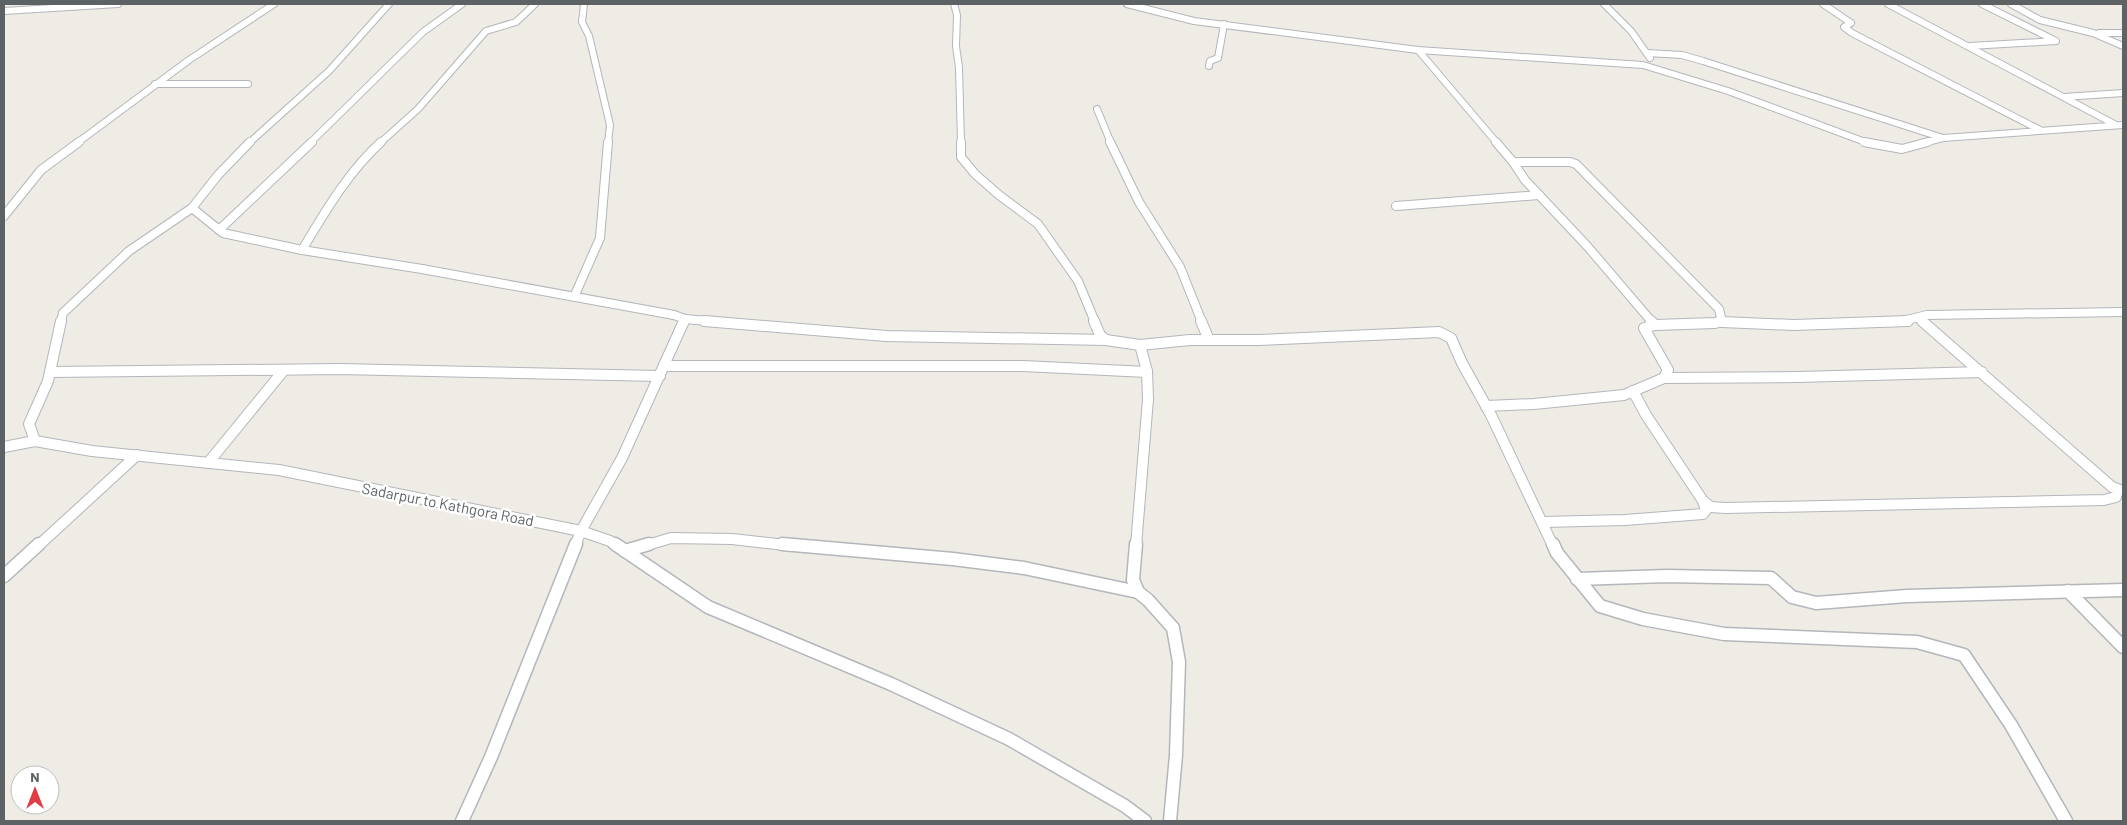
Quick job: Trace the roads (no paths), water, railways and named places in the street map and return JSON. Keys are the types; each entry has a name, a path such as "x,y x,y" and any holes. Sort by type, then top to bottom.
{"street":[{"path":"4,11 118,4"},
{"path":"4,216 41,170 155,84 274,4"},
{"path":"35,441 29,424 48,381 63,312 129,251 192,208 218,175 256,136 328,71 389,4"},
{"path":"219,230 423,32 462,4"},
{"path":"302,250 340,189 372,150 418,109 486,31 516,22 535,4"},
{"path":"574,297 600,238 610,125 589,36 582,22 584,4"},
{"path":"954,4 957,15 956,46 959,68 961,157 975,174 999,195 1038,224 1078,281 1100,335 1106,340"},
{"path":"1127,4 1194,21 1418,50 1643,65 1740,96 1868,143 1902,148 1943,138 2120,125"},
{"path":"1604,4 1631,31 1656,69"},
{"path":"1823,4 1851,23 1844,27 1852,33 2040,130"},
{"path":"1888,4 2063,97 2120,125"},
{"path":"1969,46 2056,40 1982,4"},
{"path":"2011,4 2040,20 2093,33 2123,46"},
{"path":"1209,66 1210,61 1218,58 1224,24"},
{"path":"2093,33 2123,33"},
{"path":"1418,50 1539,195 1588,247 1655,325"},
{"path":"1647,53 1682,55 1703,61 1943,138"},
{"path":"155,84 248,84"},
{"path":"2063,97 2123,93"},
{"path":"1097,109 1108,138 1139,202 1180,267 1209,340"},
{"path":"1512,162 1570,162 1576,164 1605,196 1719,309 1722,322"},
{"path":"1396,206 1539,195"},
{"path":"192,208 223,233 302,250 422,269 674,315 685,319 886,336 1106,340 1140,345 1209,340 1439,332 1451,338 1543,522 1557,554 1600,606 1643,618 1724,634 1917,642 1964,655 2011,725 2066,821"},
{"path":"1664,378 1668,370 1644,328 1655,325 1689,325 1722,322 1755,325 1916,321 1927,315 2123,312"},
{"path":"462,821 491,757 581,530 622,458 685,319"},
{"path":"1920,319 2120,494"},
{"path":"1138,592 1133,580 1146,432 1147,372 1140,345"},
{"path":"50,372 284,370 662,371 1023,366 1147,372"},
{"path":"208,463 284,370"},
{"path":"1486,406 1624,395 1664,378 1798,377 1982,372"},
{"path":"1543,522 1687,517 1703,514 1706,510 1703,501 1646,415 1633,391"},
{"name":"Sadarpur to Kathgora Road","path":"4,448 35,441 92,451 278,470 581,530 610,541 708,607 882,680 1010,739 1125,806 1145,821"},
{"path":"4,576 51,531 136,456"},
{"path":"1703,501 1711,507 1735,508 2094,500 2120,494"},
{"path":"625,551 671,538 732,539 836,550 953,559 1024,568 1138,592 1148,600 1173,628 1179,662 1176,755 1170,821"},
{"path":"1577,579 1667,576 1770,578 1792,597 1816,603 1906,596 2123,590"},
{"path":"2068,591 2123,647"}]}
